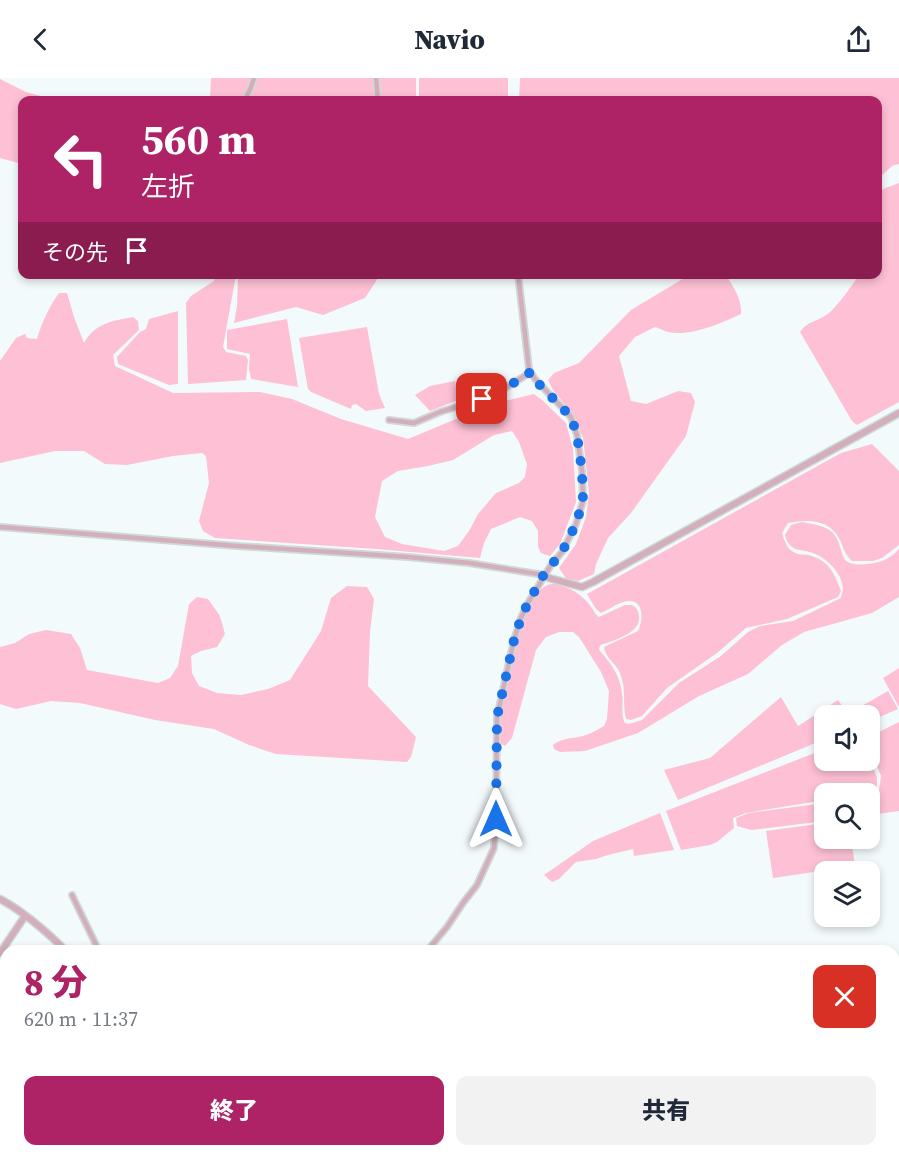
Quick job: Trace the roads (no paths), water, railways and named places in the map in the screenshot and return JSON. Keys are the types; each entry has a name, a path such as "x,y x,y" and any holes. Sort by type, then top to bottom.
{"street":[{"path":"247,96 254,78"},
{"path":"376,78 378,96"},
{"path":"432,945 477,885 494,848 497,717 514,640 521,618 544,574 562,552 576,524 583,501 577,435 571,417 535,380 529,369 519,279"},
{"path":"389,420 414,423 499,392 531,372"},
{"path":"0,527 470,563 544,574 549,578 582,587 899,413"},
{"path":"72,895 96,945"},
{"path":"0,899 10,904 60,945"},
{"path":"5,945 25,916"}]}
